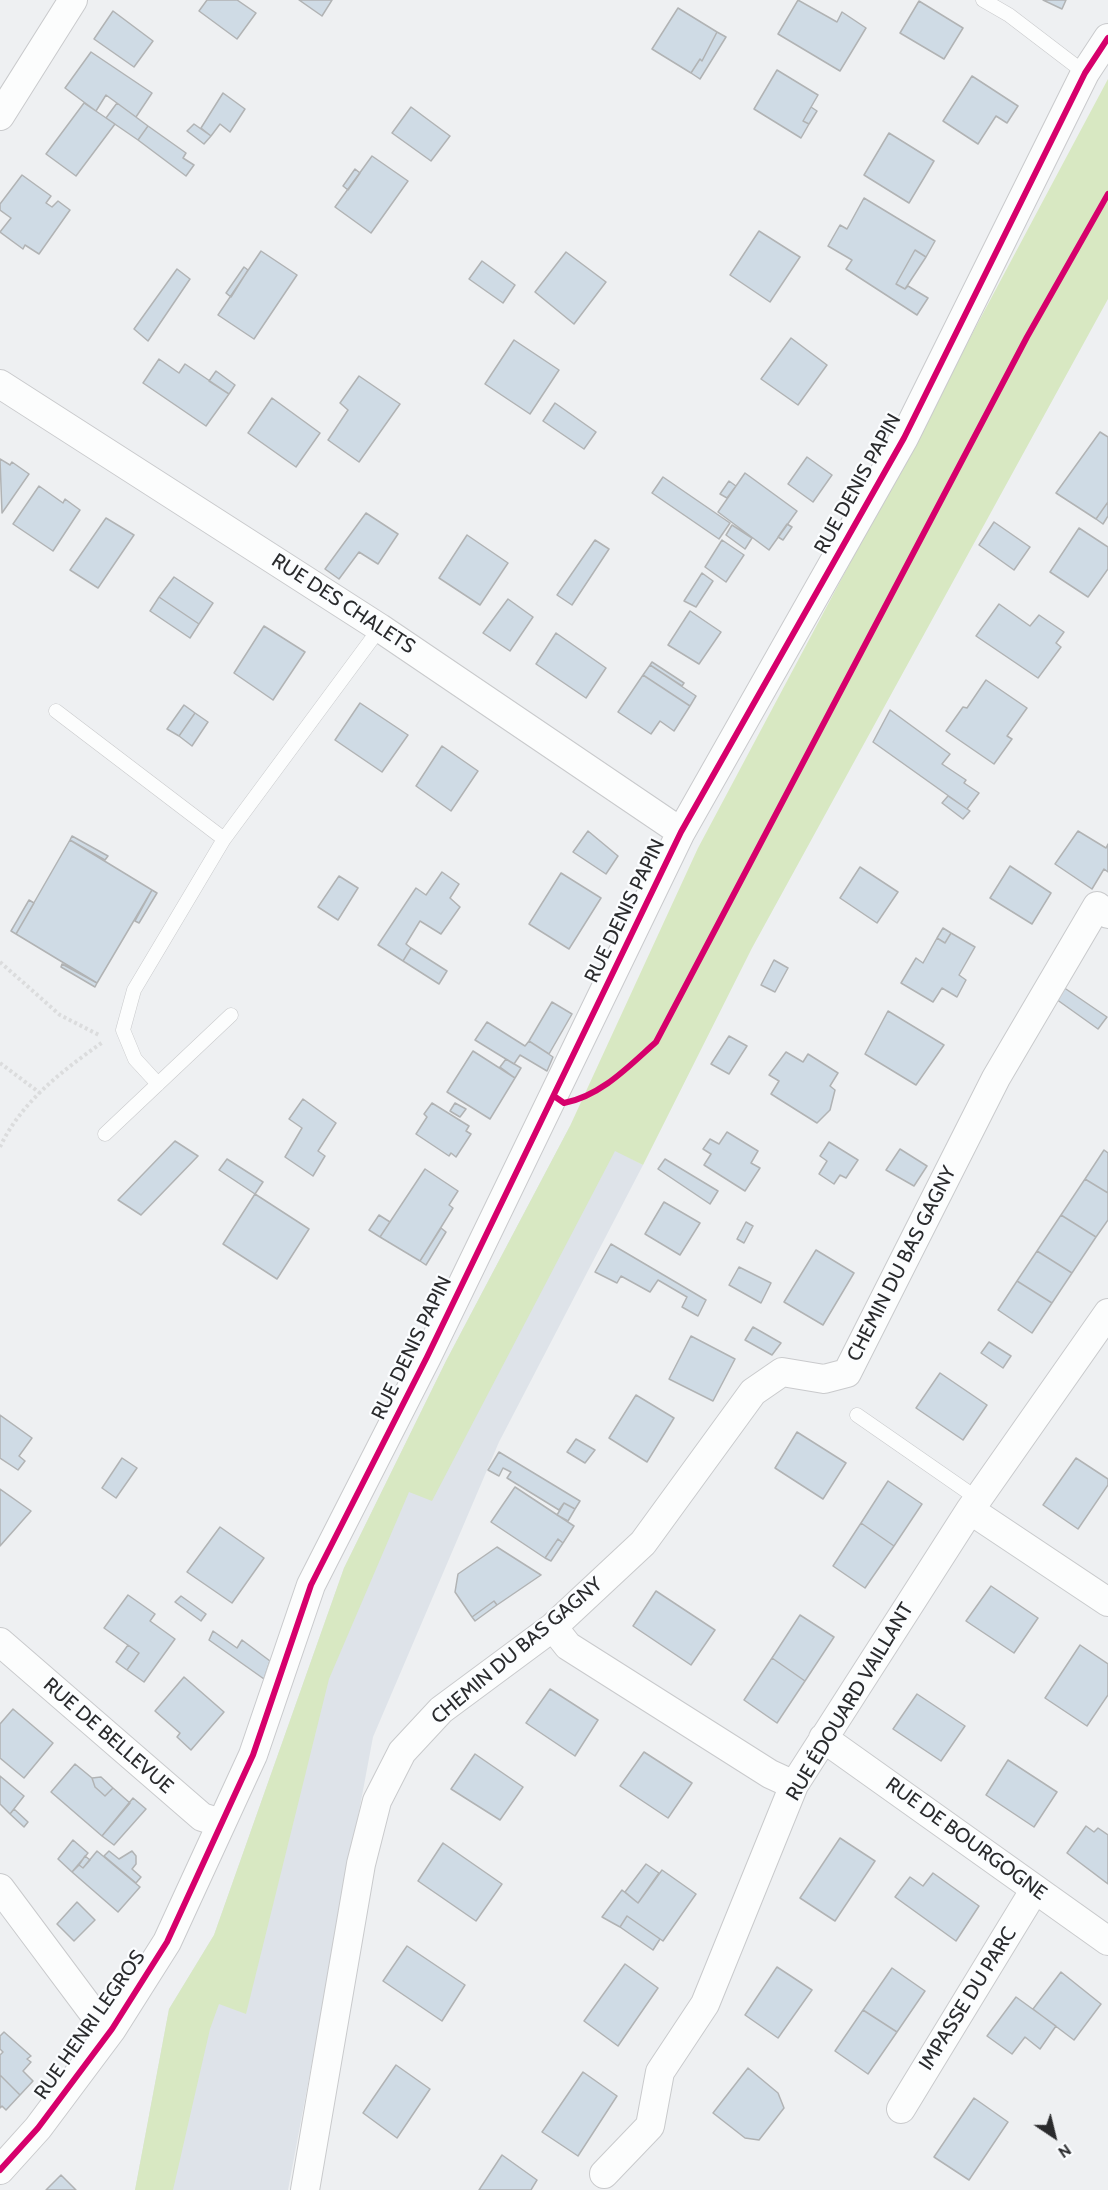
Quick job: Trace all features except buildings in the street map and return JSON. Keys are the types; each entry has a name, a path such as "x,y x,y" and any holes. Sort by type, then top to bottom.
{"street":[{"path":"0,116 72,0"},
{"name":"RUE DENIS PAPIN","path":"221,1823 253,1755 311,1585 427,1357 681,832 904,438 1085,73 1108,38"},
{"name":"RUE DES CHALETS","path":"0,384 380,627 681,832"},
{"name":"CHEMIN DU BAS GAGNY","path":"305,2190 322,2080 361,1864 377,1801 402,1752 441,1710 553,1627 643,1543 753,1392 782,1372 824,1379 847,1373 996,1078 1097,906 1108,914"},
{"name":"RUE ÉDOUARD VAILLANT","path":"604,2174 650,2126 660,2072 705,2004 794,1785 974,1504 1108,1313"},
{"path":"974,1504 1108,1602"},
{"path":"553,1627 568,1646 770,1774 794,1785"},
{"name":"RUE DE BELLEVUE","path":"0,1642 202,1817 221,1823"},
{"name":"RUE DE BOURGOGNE","path":"823,1737 1108,1941"},
{"name":"RUE HENRI LEGROS","path":"0,2170 38,2128 133,2000 167,1942 221,1823"},
{"path":"0,1888 97,2018 112,2029"},
{"name":"IMPASSE DU PARC","path":"901,2109 1035,1889"}],"lane":[{"path":"983,0 1009,15 1085,73"},
{"path":"158,1084 135,1059 123,1030 134,990 224,839 380,627"},
{"path":"56,711 224,839"},
{"path":"105,1134 231,1015"},
{"path":"857,1415 974,1504"}],"path":[{"path":"0,962 60,1015 108,1039 62,1071 9,1126 0,1147"},
{"path":"0,1063 40,1093"}],"shaded area":[{"path":"570,1126 643,1165 499,1442 373,1737 288,2190 135,2190 169,2009 214,1935 344,1568 446,1361"}],"green space":[{"path":"1108,79 1108,299 752,948 643,1165 615,1151 432,1501 409,1492 329,1679 246,2014 219,2004 210,2029 173,2190 135,2190 169,2009 214,1935 344,1568 446,1361 570,1126 698,848"}],"cycle path":[{"path":"0,2170 38,2128 112,2029 167,1942 253,1755 311,1585 427,1357 681,832 904,438 1085,73 1108,38"},
{"path":"554,1096 564,1103 590,1094 614,1079 656,1042 1027,337 1108,194"}]}
